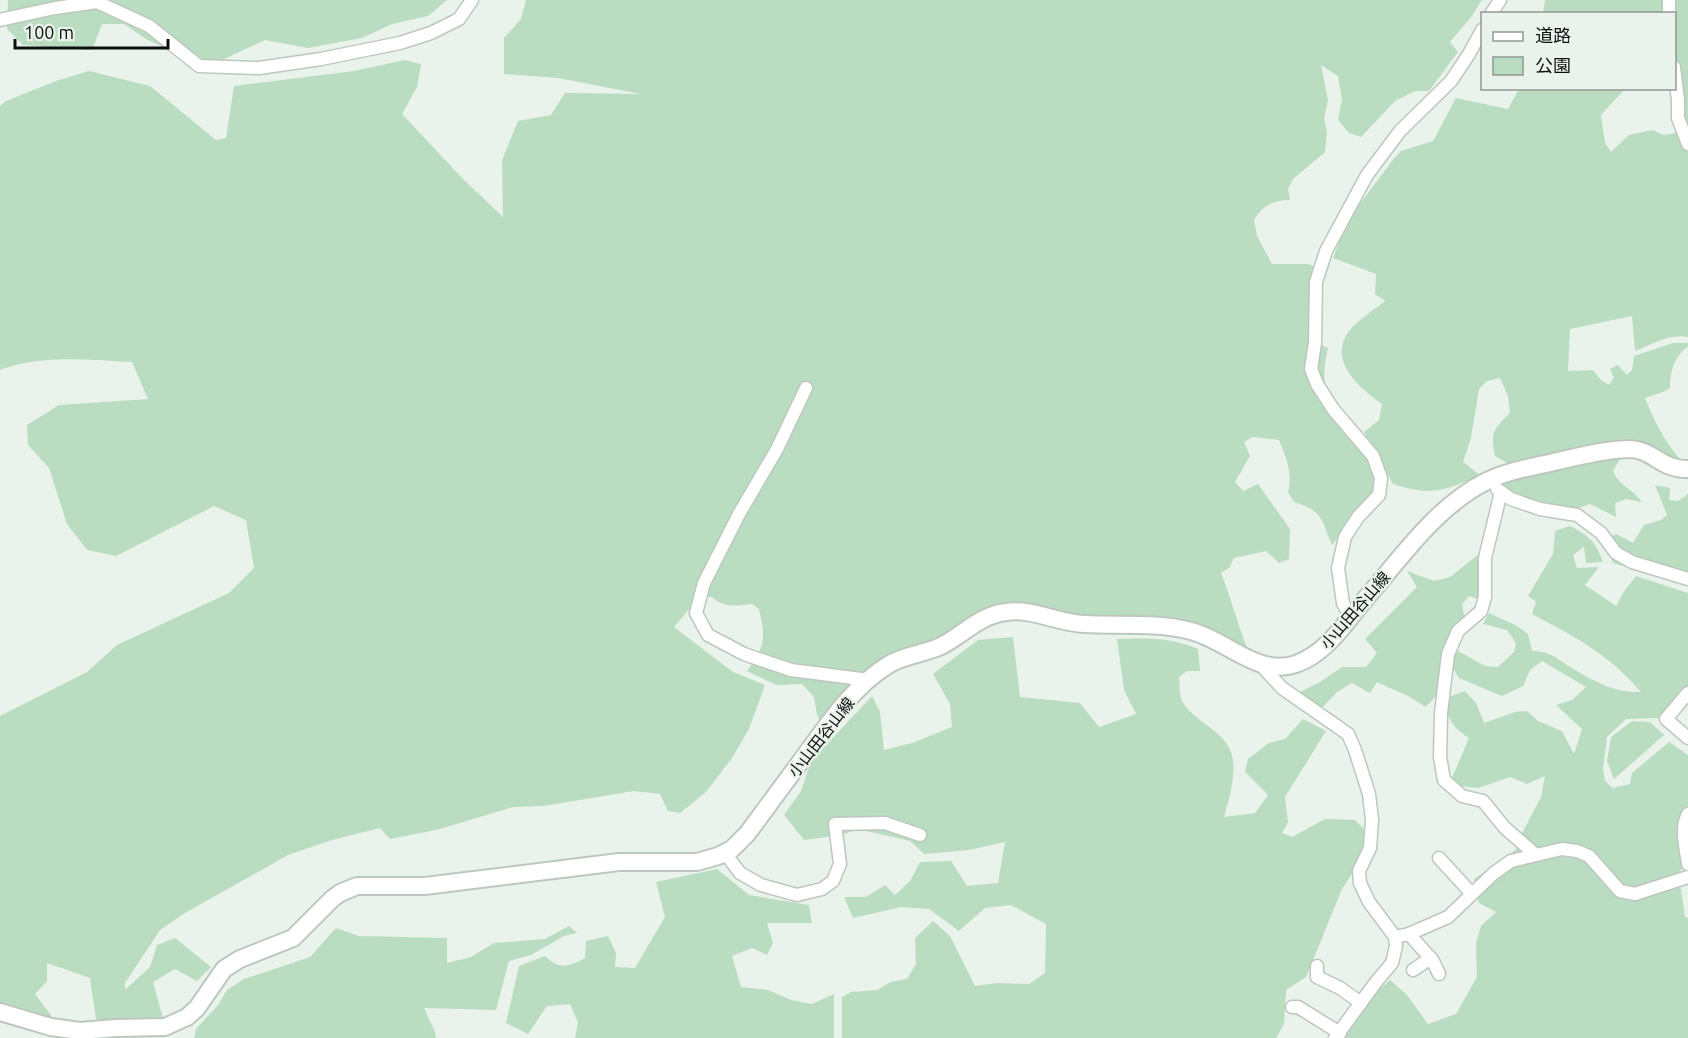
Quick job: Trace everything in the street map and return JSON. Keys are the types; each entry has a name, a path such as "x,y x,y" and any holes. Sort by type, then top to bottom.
{"main road":[{"name":"小山田谷山線","path":"0,1012 86,1035 116,1028 155,1029 176,1024 187,1017 197,1008 224,969 240,959 293,938 332,899 357,886 425,886 619,862 697,862 725,853 747,834 832,718 869,680 892,663 943,645 993,615 1009,611 1082,624 1172,626 1196,632 1260,664 1280,667 1292,665 1305,661 1323,648 1443,511 1485,482 1518,470 1628,449 1645,452 1664,465 1688,469"}],"street":[{"path":"0,20 97,2 149,26 198,66 259,68 321,59 431,33 459,19 472,0"},
{"path":"1350,617 1343,603 1338,568 1345,537 1358,517 1379,495 1381,478 1373,456 1333,409 1317,384 1311,369 1315,343 1316,282 1320,264 1367,175 1400,131 1450,81 1481,32"},
{"path":"1676,84 1678,118 1688,144"},
{"path":"806,388 777,449 739,514 704,583 696,613 708,635 744,654 791,670 869,680"},
{"path":"1485,482 1511,499 1540,509 1577,515 1601,533 1616,553 1632,562 1688,579"},
{"path":"1501,492 1485,558 1485,597 1481,611 1458,631 1448,654 1441,713 1440,757 1444,780 1462,796 1483,801 1505,828 1536,855"},
{"path":"1260,664 1282,688 1348,734 1369,794 1372,820 1370,848 1359,871 1359,883 1369,902 1395,937 1396,946 1392,963 1338,1035 1298,1007 1292,1007"},
{"path":"1688,693 1666,719 1688,738"},
{"path":"1688,814 1684,833 1688,864"},
{"path":"725,853 740,873 760,885 797,894 822,889 833,881 840,864 835,824 885,823 920,835"},
{"path":"1395,937 1448,917 1494,873 1511,861 1562,849 1577,851 1588,856 1620,891 1635,894 1688,877"},
{"path":"1439,858 1472,894"},
{"path":"1408,934 1431,958 1439,974"},
{"path":"1413,970 1431,958"},
{"path":"1317,966 1317,977 1340,988 1361,1003"}],"green space":[{"path":"8,0 447,0 428,16 392,24 362,38 308,48 265,40 222,60 189,59 146,39 124,24 102,24 92,50 23,45 7,29"},
{"path":"526,0 1484,0 1450,42 1458,52 1429,91 1415,91 1395,101 1361,137 1349,133 1338,120 1342,100 1338,76 1321,65 1328,100 1324,118 1327,132 1325,152 1293,179 1288,189 1290,200 1278,201 1269,205 1254,220 1257,236 1272,264 1307,264 1325,269 1309,313 1309,339 1328,348 1324,375 1325,385 1366,454 1375,482 1375,497 1359,511 1332,545 1320,517 1311,509 1294,502 1288,492 1289,472 1279,440 1253,437 1244,442 1250,456 1235,482 1243,491 1258,484 1290,529 1289,559 1279,563 1266,551 1234,558 1229,568 1221,573 1251,657 1196,638 1016,607 934,658 885,672 822,724 817,715 814,697 802,684 776,685 747,671 761,649 763,628 759,609 752,604 730,605 721,603 712,597 699,597 674,627 733,672 765,685 749,729 732,758 706,792 680,813 668,811 660,794 634,791 543,806 513,807 436,830 390,839 380,828 332,840 288,855 185,913 160,930 125,983 125,990 150,967 157,945 175,938 211,967 197,981 175,969 153,982 164,1022 107,1022 96,1019 90,978 47,963 47,981 35,994 56,1022 0,1005 0,716 87,672 117,645 229,593 254,568 246,520 214,506 116,556 87,550 67,524 49,468 28,445 27,425 59,405 148,399 132,362 82,359 48,360 15,365 0,370 0,106 6,101 56,81 89,71 150,86 216,140 226,138 234,86 354,71 405,60 421,64 417,87 402,114 464,180 503,217 502,160 518,121 551,115 565,93 641,94 558,78 504,74 504,38 521,19"},
{"path":"1545,0 1666,0 1666,12 1543,12"},
{"path":"1673,0 1688,0 1688,337 1668,338 1635,351 1632,316 1570,329 1568,371 1593,370 1601,380 1609,385 1614,377 1610,369 1618,365 1627,375 1632,370 1634,356 1673,343 1688,343 1688,347 1679,355 1674,365 1670,388 1645,398 1662,433 1685,464 1628,446 1613,471 1615,476 1642,502 1626,499 1615,503 1616,517 1590,504 1575,509 1562,519 1554,519 1500,498 1491,491 1505,480 1514,467 1495,456 1494,432 1510,413 1508,396 1500,378 1487,381 1479,389 1471,438 1463,462 1481,476 1447,488 1428,491 1393,484 1364,432 1379,420 1382,404 1359,385 1346,369 1343,360 1342,350 1347,334 1385,301 1375,294 1376,274 1333,258 1343,233 1359,205 1401,151 1433,141 1456,98 1508,109 1518,90 1624,90 1601,115 1605,143 1611,152 1629,135 1652,130 1664,135 1681,132 1676,63 1676,12 1673,12"},
{"path":"1655,485 1670,488 1669,500 1678,501 1688,494 1688,584 1613,563 1608,551 1600,541 1616,534 1633,543 1644,525 1661,520 1667,515"},
{"path":"1570,526 1591,540 1603,562 1586,563 1584,547 1573,555 1577,568 1599,567 1585,585 1616,606 1636,576 1688,593 1688,690 1662,718 1626,719 1607,737 1603,769 1605,781 1613,788 1630,784 1632,773 1669,742 1688,755 1688,815 1680,840 1682,869 1673,880 1681,889 1685,917 1688,918 1688,1038 1344,1038 1373,995 1390,980 1407,995 1428,1024 1456,1014 1477,977 1476,943 1481,926 1496,912 1479,903 1474,879 1521,845 1520,837 1541,797 1545,776 1527,784 1510,777 1478,788 1449,785 1469,738 1451,722 1446,698 1465,691 1476,703 1484,723 1515,712 1527,711 1538,721 1562,731 1574,754 1582,729 1556,705 1572,700 1586,687 1542,661 1530,670 1523,686 1502,696 1459,678 1449,662 1458,651 1485,666 1498,667 1514,652 1516,643 1507,630 1483,624 1489,613 1517,626 1528,634 1532,651 1550,655 1611,688 1641,692 1604,657 1532,614 1536,602 1528,596 1553,554 1555,531"},
{"path":"1479,554 1480,600 1469,596 1462,604 1465,621 1453,630 1441,657 1437,695 1426,707 1377,682 1370,693 1352,683 1337,692 1321,709 1315,703 1292,696 1320,682 1342,667 1366,667 1377,653 1365,639 1417,587 1407,571 1434,581 1450,577"},
{"path":"1013,637 1020,697 1080,703 1099,727 1136,714 1124,690 1117,639 1168,640 1198,649 1200,671 1187,671 1179,677 1180,696 1188,709 1219,735 1231,751 1233,775 1224,817 1255,813 1268,795 1245,772 1248,759 1269,743 1285,739 1303,719 1326,731 1285,797 1288,822 1282,833 1292,837 1325,819 1355,820 1368,833 1355,869 1342,889 1306,977 1286,990 1284,1024 1276,1038 842,1038 842,997 851,992 877,990 891,982 907,979 916,964 915,938 933,921 950,936 975,986 997,983 1029,984 1045,973 1046,924 1011,905 985,908 959,931 929,909 901,907 853,918 844,897 866,897 885,885 895,895 910,881 920,862 951,861 967,886 998,883 1005,842 969,850 924,854 910,841 857,829 842,835 804,840 784,815 801,791 811,761 872,696 880,712 884,750 912,743 952,727 950,704 933,674 978,640"},
{"path":"1632,721 1650,722 1664,735 1614,779 1607,761 1611,737"},
{"path":"717,869 749,895 809,905 812,923 767,923 773,943 767,955 752,948 732,956 741,987 768,990 791,1000 812,1004 834,994 834,1038 575,1038 578,1022 570,1004 547,1006 528,1034 506,1023 519,966 545,956 564,966 574,963 585,958 586,941 608,936 616,953 615,967 635,968 665,917 656,882"},
{"path":"569,926 577,933 564,936 531,955 509,961 496,1010 424,1008 436,1038 194,1038 196,1029 218,1005 227,990 244,979 310,957 336,928 359,936 447,938 447,963 471,957 494,943 545,939"}]}
